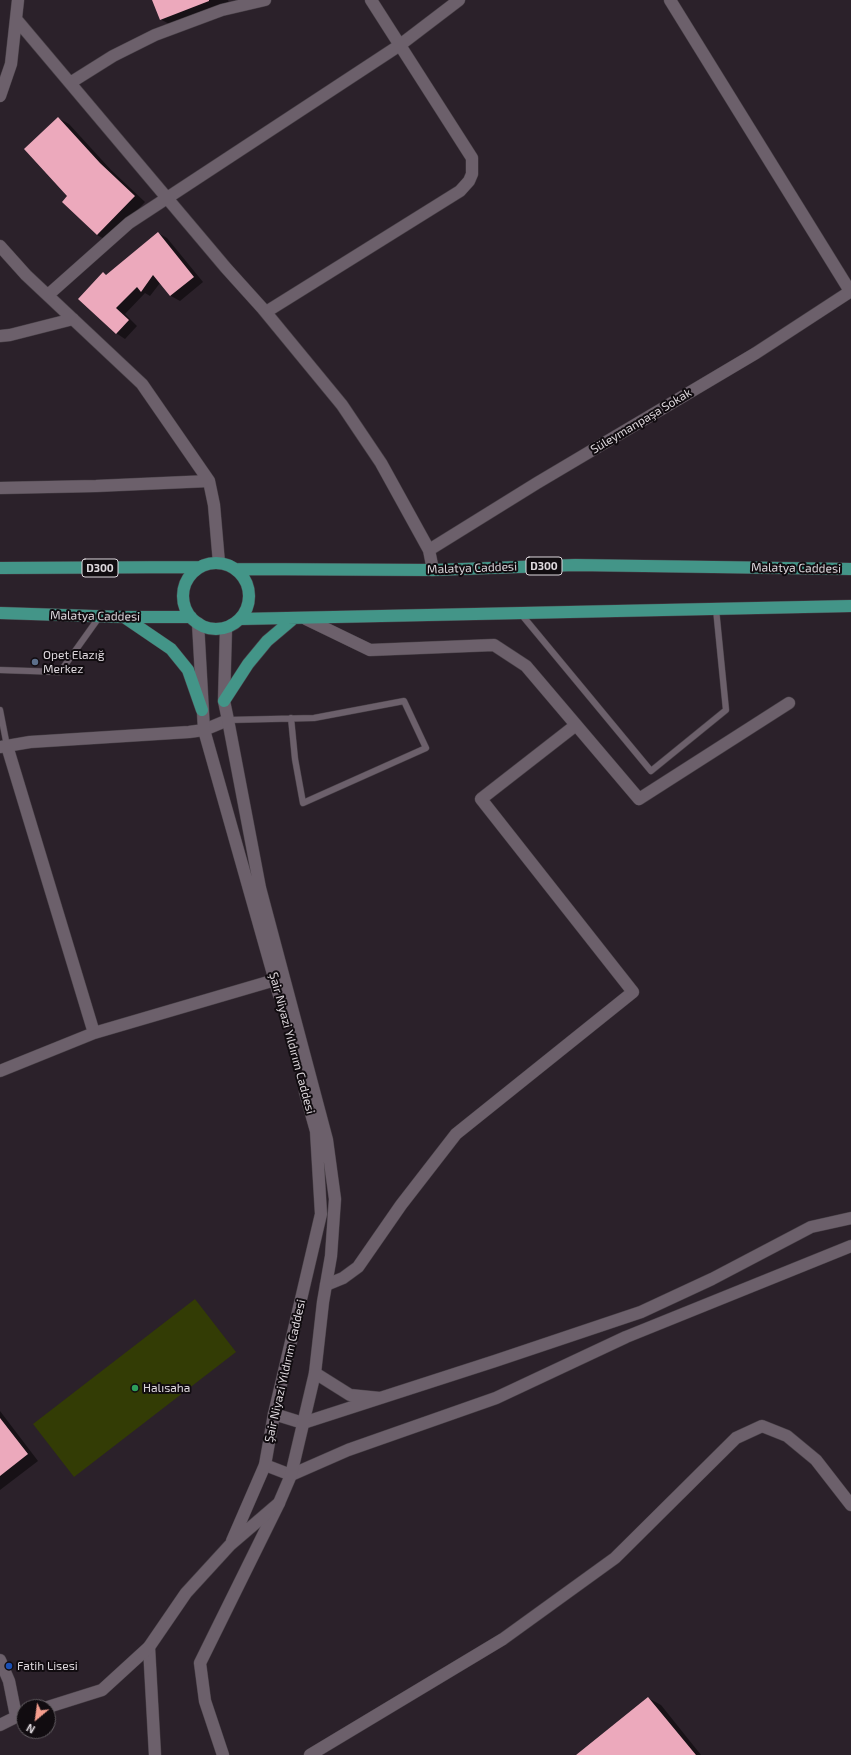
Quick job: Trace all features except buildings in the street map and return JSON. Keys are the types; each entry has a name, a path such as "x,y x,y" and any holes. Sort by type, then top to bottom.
{"highway":[{"path":"219,563 236,569 244,578 249,588 250,599 247,610 240,619 226,628 211,628 194,620 184,599 184,590 190,577 200,567 219,563"},
{"name":"Malatya Caddesi","path":"236,569 433,570 575,565 851,569"},
{"name":"D300","path":"0,568 200,567"},
{"path":"240,619 306,619 851,606"},
{"name":"Malatya Caddesi","path":"0,613 194,620"},
{"path":"124,617 171,649 188,670 202,710"},
{"path":"224,701 248,664 267,641 293,619"}],"street":[{"path":"0,96 11,64 18,0"},
{"path":"70,84 113,56 155,35 222,10 265,0"},
{"path":"266,312 460,191 469,181 473,166 472,158 371,0"},
{"path":"48,295 129,223 400,45 459,0"},
{"path":"670,0 850,291"},
{"path":"16,19 226,268 266,312 342,406 381,463 429,550 433,570"},
{"path":"0,246 26,275 142,384 209,481 214,505 219,563"},
{"name":"Süleymanpaşa Sokak","path":"429,550 537,482 756,353 850,291"},
{"path":"0,336 10,335 73,319"},
{"path":"0,488 96,486 209,481"},
{"path":"306,619 370,650 494,645 526,666 639,799 789,703"},
{"name":"Şair Niyazi Yıldırım Caddesi","path":"194,620 204,730 316,1131 320,1214 274,1414 265,1465 230,1545"},
{"path":"223,1755 205,1701 200,1664 279,1503 291,1475 315,1372 331,1256 335,1200 327,1140 260,888 224,701 226,628"},
{"path":"94,1033 4,746 30,742 189,732 204,730 228,720"},
{"path":"326,1285 344,1278 358,1267 401,1205 456,1134 633,992 481,799 576,725"},
{"path":"0,1071 94,1033 275,980"},
{"path":"274,1414 303,1423 385,1398 641,1312 712,1279 811,1227 851,1218"},
{"path":"265,1465 291,1475 348,1450 496,1398 626,1337 851,1246"},
{"path":"315,1372 350,1395 385,1398"},
{"path":"310,1755 503,1639 615,1558 736,1438 762,1426 787,1436 816,1460 851,1505"},
{"path":"56,1704 102,1690 149,1647 186,1593 230,1545 279,1503"},
{"path":"149,1647 155,1755"},
{"path":"0,1660 16,1703"},
{"path":"0,1725 16,1717"}],"lane":[{"path":"520,614 651,771 726,710 716,609"},
{"path":"0,670 60,672 100,616"},
{"path":"228,720 290,718 314,718 404,702 426,748 304,803 295,759 290,718"},
{"path":"0,710 4,746"}],"green space":[{"name":"Halısaha","path":"195,1299 236,1352 74,1477 33,1424"}],"place":[{"name":"Opet Elazığ Merkez","path":"35,662"},
{"name":"Halısaha","path":"135,1388"},
{"name":"Fatih Lisesi","path":"9,1666"}]}
